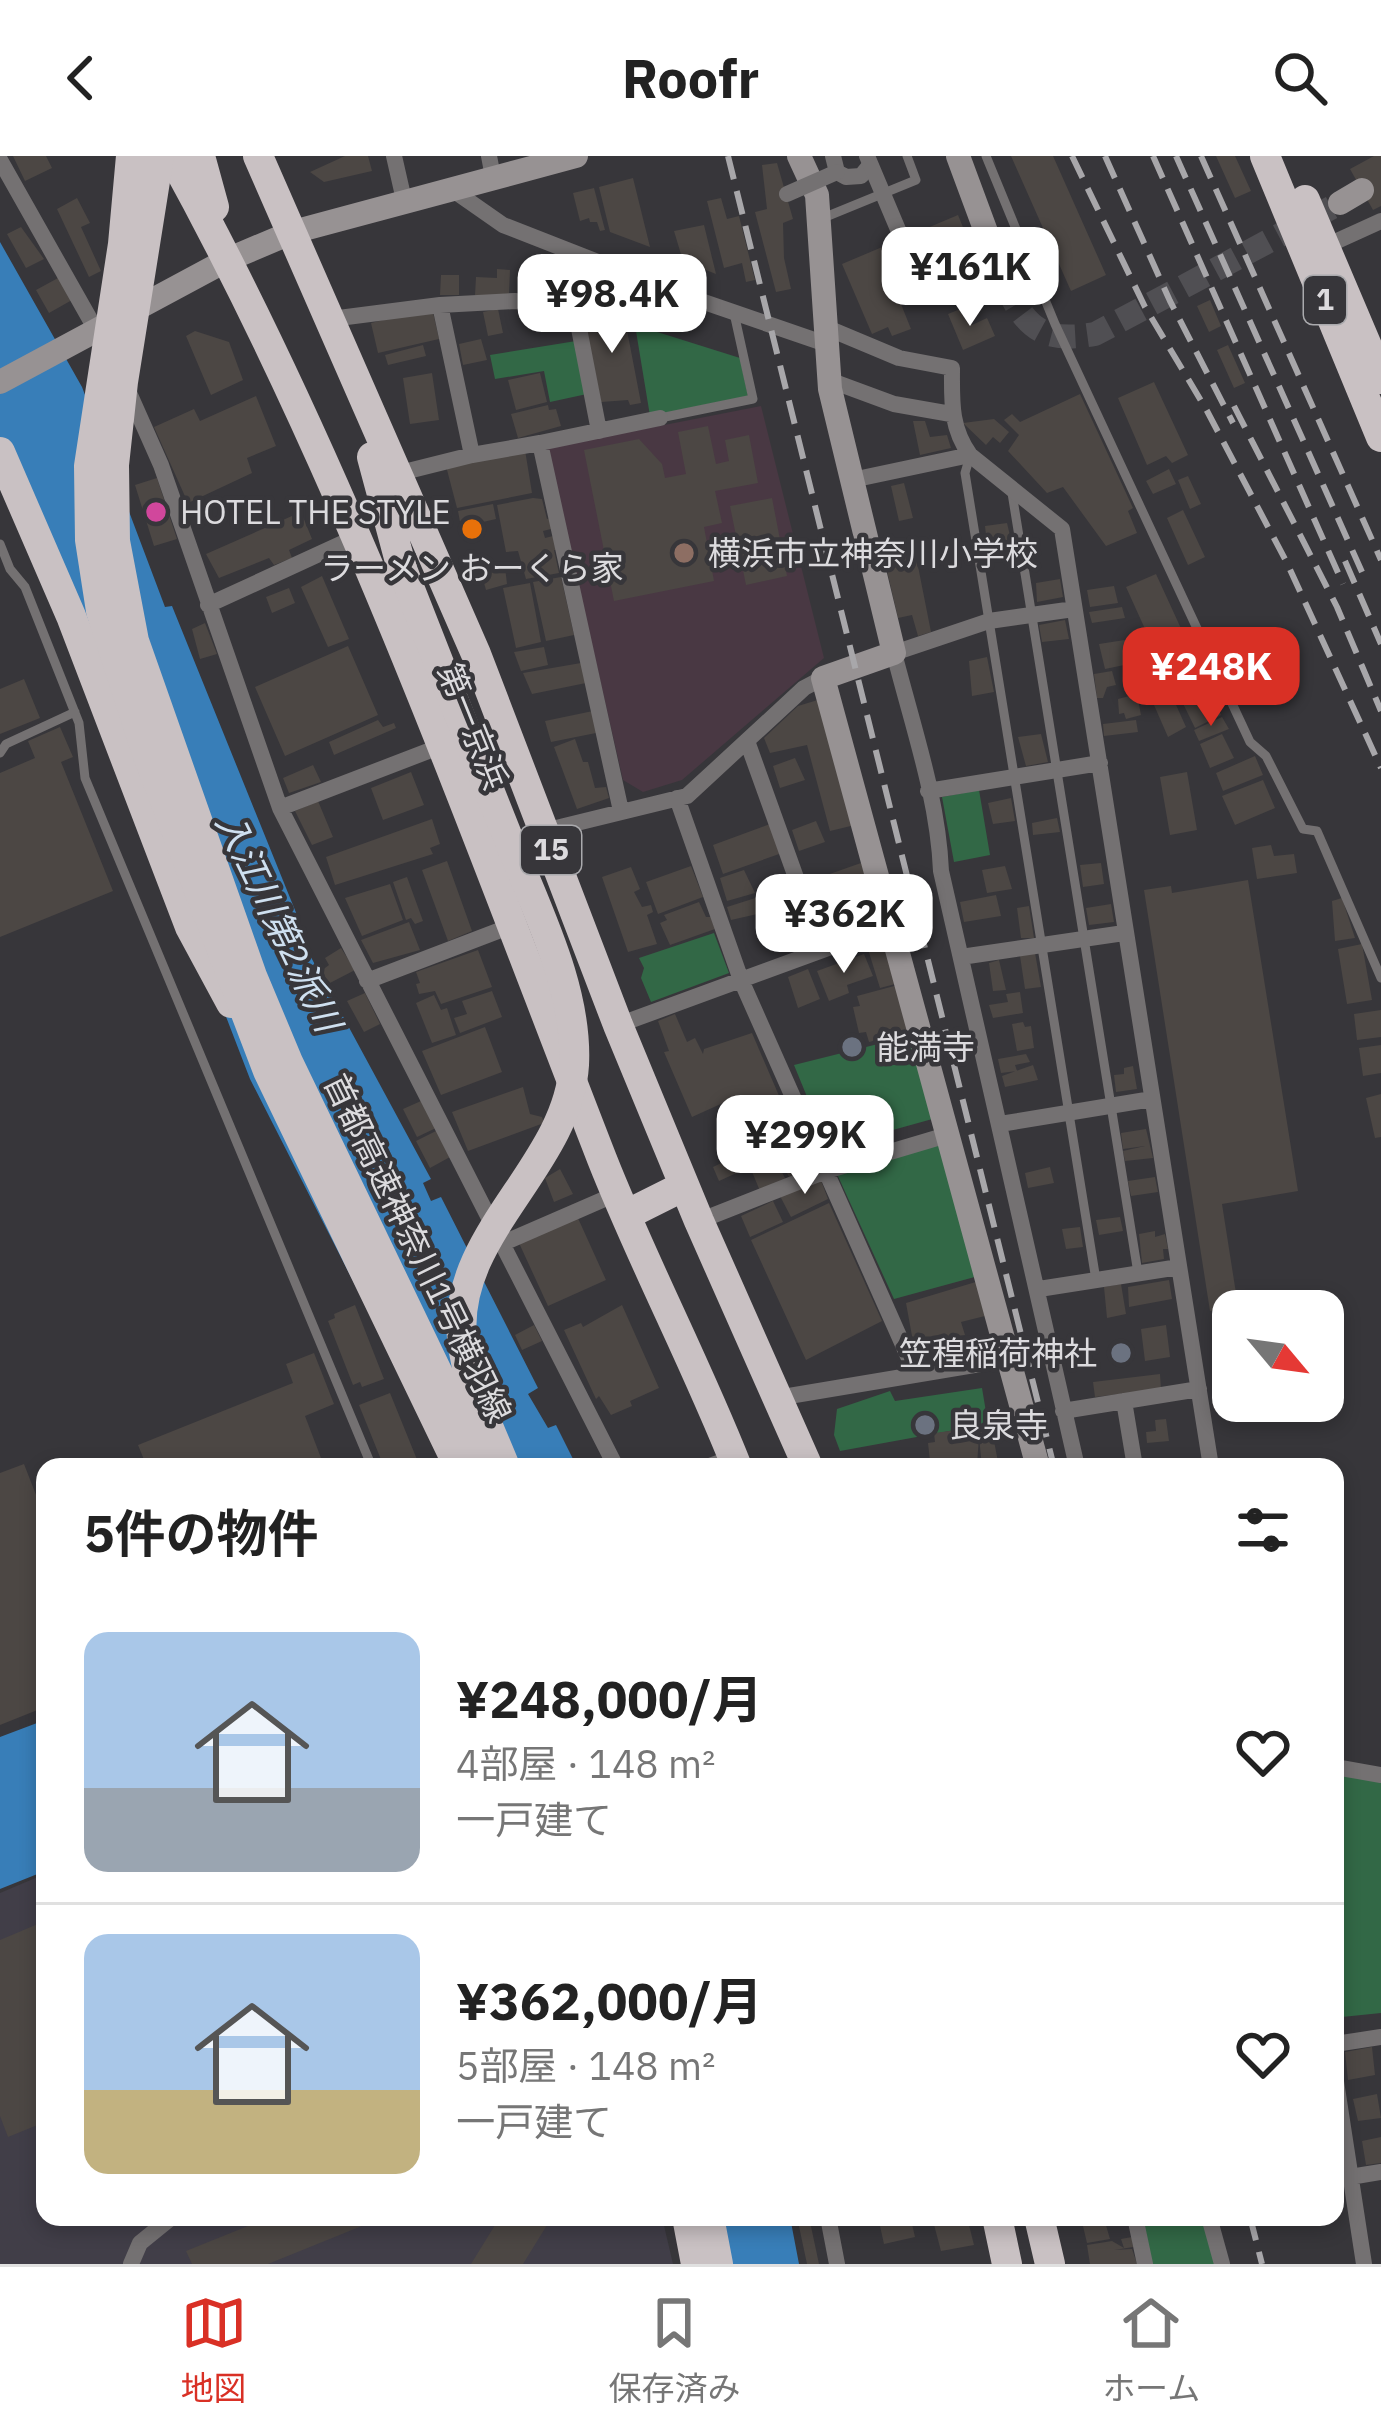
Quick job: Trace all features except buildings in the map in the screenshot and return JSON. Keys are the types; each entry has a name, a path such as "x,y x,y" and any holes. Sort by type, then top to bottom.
{"highway":[{"name":"首都高速神奈川1号横羽線","path":"131,156 123,244 93,428 88,504 94,577 111,646 268,1071 456,1458"},
{"name":"首都高速神奈川1号横羽線","path":"159,156 114,465 115,541 134,641 237,935 288,1062 479,1458"},
{"name":"第一京浜","path":"172,156 229,259 356,537 444,745 511,926 724,1458"},
{"path":"200,156 229,259"},
{"name":"第一京浜","path":"258,156 476,654 684,1186 804,1458"},
{"name":"1","path":"1265,156 1381,437"},
{"name":"1","path":"1287,156 1381,379"},
{"path":"345,353 402,569 529,891 567,998 574,1037 572,1083 561,1121 486,1246 463,1313 466,1358 502,1458"},
{"path":"0,452 71,616 190,927 268,1071"},
{"path":"621,1204 684,1186"},
{"path":"689,2226 696,2264"},
{"path":"711,2226 718,2264"},
{"path":"999,2226 1007,2264"},
{"path":"1041,2226 1050,2264"}],"street":[{"path":"394,156 404,200"},
{"path":"0,382 229,259 293,232 450,188 491,166 576,156"},
{"path":"958,156 1005,283"},
{"path":"0,160 97,330 161,465 280,808 611,1458"},
{"path":"796,178 835,164 856,178 868,160"},
{"path":"868,160 902,238"},
{"path":"796,178 817,195 829,380 940,842 940,871 1075,1458"},
{"path":"450,188 503,225 734,313 952,368 951,413 960,441 970,455 1063,529 1210,1458"},
{"path":"1326,246 1381,221"},
{"path":"573,253 574,308 599,431"},
{"path":"331,320 440,305 515,301 574,308"},
{"path":"440,305 472,454"},
{"path":"829,380 894,404 951,413"},
{"path":"396,474 472,454 660,418"},
{"path":"540,443 621,811"},
{"path":"852,480 970,455"},
{"path":"208,605 356,537"},
{"path":"544,831 687,796 804,688 823,677 989,621 1074,609"},
{"path":"823,677 1036,1458"},
{"path":"747,741 822,950"},
{"path":"280,808 444,745"},
{"path":"928,791 1100,763"},
{"path":"677,798 741,980 915,1372"},
{"path":"618,1024 891,925"},
{"path":"367,982 511,926"},
{"path":"961,957 1124,933"},
{"path":"1000,1124 1152,1099"},
{"path":"699,1222 826,1171 947,1135"},
{"path":"501,1244 621,1204"},
{"path":"1039,1289 1179,1267"},
{"path":"777,1398 1010,1359"},
{"path":"1063,1411 1198,1390"},
{"path":"1124,1401 1134,1458"},
{"path":"1344,1769 1381,1775"},
{"path":"1344,2042 1381,2036"},
{"path":"1344,2136 1364,2264"},
{"path":"1350,2177 1381,2172"},
{"path":"130,2264 140,2243 161,2226"},
{"path":"830,2226 837,2264"},
{"path":"1138,2226 1145,2264"},
{"path":"1211,2226 1222,2264"}],"lane":[{"path":"817,220 916,180 907,156"},
{"path":"986,156 1055,324 1250,742 1266,756 1303,829 1317,831 1381,978"},
{"path":"660,418 753,399 734,313"},
{"path":"970,455 965,473 1096,1280"},
{"path":"1011,488 1138,1273"},
{"path":"0,544 25,587 75,712 85,778 367,1458"},
{"path":"0,753 6,744 75,712"}],"shaded area":[{"name":"横浜市立神奈川小学校","path":"761,406 824,658 682,780 643,792 623,780 547,448"},
{"path":"36,1878 36,2226 664,2226 673,2264 0,2264 0,1893"}],"green space":[{"path":"635,325 740,358 748,396 650,416"},
{"path":"576,341 587,394 550,402 544,371 495,379 490,355"},
{"path":"979,790 990,855 954,862 942,797"},
{"path":"714,933 729,973 651,1002 639,958"},
{"path":"914,1035 936,1118 828,1148 794,1065"},
{"path":"936,1144 945,1148 982,1275 894,1299 837,1174"},
{"path":"982,1388 988,1424 840,1451 834,1435 837,1409 890,1391 895,1401"},
{"path":"1344,1774 1381,1780 1381,2013 1344,2017"},
{"path":"1143,2226 1205,2226 1215,2264 1150,2264"}],"water":[{"name":"入江川第2派川","path":"0,242 82,387 165,607 172,606 299,920 293,924 431,1179 423,1183 431,1201 441,1197 538,1388 528,1394 548,1428 556,1425 572,1458 443,1458 250,1079 200,949 0,484"},
{"path":"36,1723 36,1875 0,1889 0,1737"},
{"path":"679,2226 792,2226 799,2264 687,2264"}],"tunnel":[{"path":"1005,283 1021,312 1038,329 1062,336 1095,334 1340,203"},
{"path":"1010,1359 1052,1355"}],"railway":[{"path":"728,156 1052,1458"},
{"path":"1072,156 1145,307 1206,409 1287,563 1381,768"},
{"path":"1105,156 1170,301 1233,423"},
{"path":"1153,156 1343,584"},
{"path":"1176,156 1362,572"},
{"path":"1201,156 1381,560"},
{"path":"1234,406 1337,607 1381,711"},
{"path":"1345,561 1381,644"},
{"path":"1252,2226 1262,2264"}],"place":[{"name":"HOTEL THE STYLE","path":"156,512"},
{"name":"ラーメン おーくら家","path":"472,529"},
{"name":"横浜市立神奈川小学校","path":"684,553"},
{"name":"能満寺","path":"852,1047"},
{"name":"笠䅣稲荷神社","path":"1121,1353"},
{"name":"良泉寺","path":"925,1425"}]}
